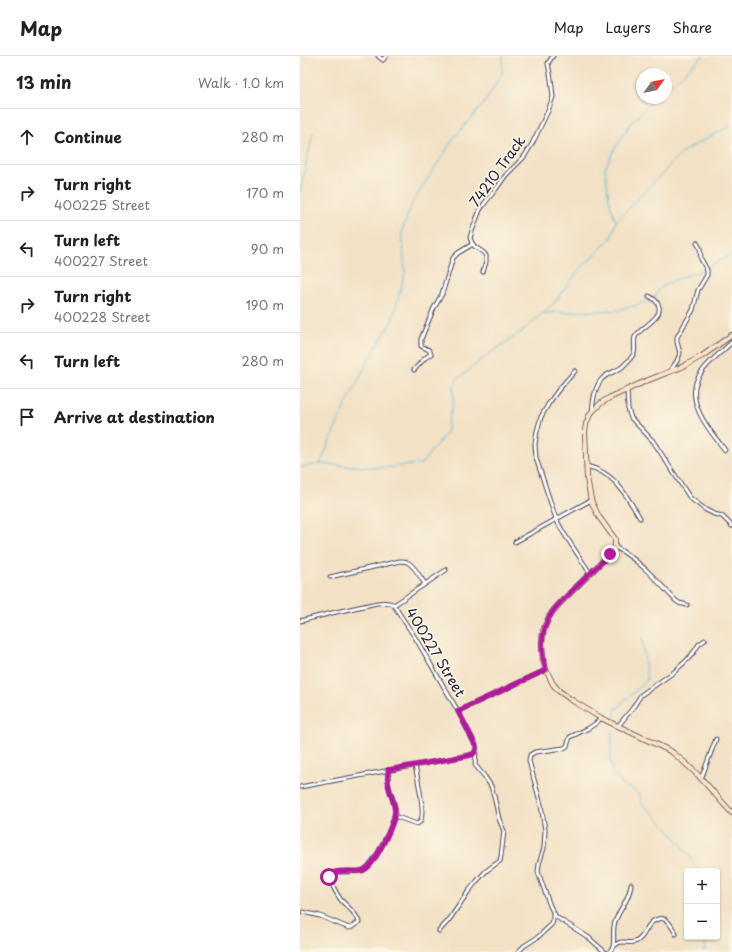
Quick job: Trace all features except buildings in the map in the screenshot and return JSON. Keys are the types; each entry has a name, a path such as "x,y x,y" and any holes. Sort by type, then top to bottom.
{"street":[{"path":"378,56 383,60 386,56"},
{"name":"74210 Track","path":"473,244 471,241 471,236 480,210 506,175 524,156 532,144 548,111 553,97 548,63 553,56"},
{"path":"668,372 679,358 680,353 677,337 693,310 698,290 707,275 707,270 701,259 700,248 697,243"},
{"path":"414,370 431,354 429,350 422,346 421,339 434,308 442,294 453,258 458,253 473,244 486,256 483,272"},
{"path":"592,413 595,392 602,379 619,369 634,354 635,337 658,315 658,305 655,300 649,296"},
{"path":"732,335 702,356 684,366 627,389 601,403 588,419 585,432 587,478 592,500 599,517 615,539 615,547 614,550 553,611 543,631 542,643 543,660 546,670 553,684 565,696 601,718 672,752 687,764 732,813"},
{"path":"725,450 708,428 696,402 694,393 695,384 700,374 732,342"},
{"path":"575,371 559,389 541,417 535,444 536,458 556,519 590,573"},
{"path":"627,389 628,409 631,418 653,441 690,498 706,510 722,516 732,526"},
{"path":"586,466 600,470 617,483 640,518"},
{"path":"515,542 522,536 592,500"},
{"path":"615,547 629,556 651,574 675,600 679,603 687,604"},
{"path":"330,577 404,561 411,565 425,584"},
{"path":"394,605 446,570"},
{"name":"400227 Street","path":"300,621 337,611 380,603 390,603 394,605 416,639 458,711 476,746 475,765 491,786 499,819 504,831 501,856 500,861 486,871 476,881 449,920 439,931"},
{"path":"618,726 632,709 639,696 674,672 687,660 699,644 705,640"},
{"path":"458,711 546,670"},
{"path":"601,718 587,729 570,737 567,746 564,748 544,750 533,753 530,756 529,761 540,797 545,830 544,848 538,872 550,906 556,917 582,933 595,943 600,951 605,952"},
{"path":"701,779 716,739"},
{"path":"300,787 415,766 473,754 476,751"},
{"path":"394,816 417,824 420,821 422,810 420,788 415,766"},
{"path":"303,912 320,916 349,928 352,928 359,922 340,897 329,879 329,876 336,872 361,871 367,869 383,844 394,816 394,804 388,783 388,770"},
{"path":"612,949 614,943 613,930 615,923 628,898 631,884"},
{"path":"518,952 552,924 553,913"},
{"path":"609,952 616,944 620,942 633,943 639,940 651,923 662,918 667,921 676,934"}],"waterway":[{"path":"320,464 342,413 369,359 392,321 405,273 402,231 412,203 454,138 485,102 502,73 503,56"},
{"path":"672,84 703,56"},
{"path":"300,467 320,464 380,468 421,464 446,433 453,404 454,387 457,379 486,356 524,330 554,303 576,274 611,238 616,223 609,199 605,168 615,148 629,126 649,104"},
{"path":"616,222 684,151 731,125"},
{"path":"300,192 313,133"},
{"path":"708,267 732,254"},
{"path":"544,313 619,310 654,299 658,291 666,284 705,269"},
{"path":"613,722 615,711 647,680 642,637"},
{"path":"612,730 610,760 612,771 624,786 638,793 641,803 670,831 694,863 696,868"},
{"path":"704,952 706,940"}],"route":[{"path":"329,877 336,872 361,871 367,869 383,844 394,815 394,804 388,783 388,770 466,756 475,753 476,746 458,711 546,670 543,660 542,643 543,631 549,617 561,602 610,554"}]}
